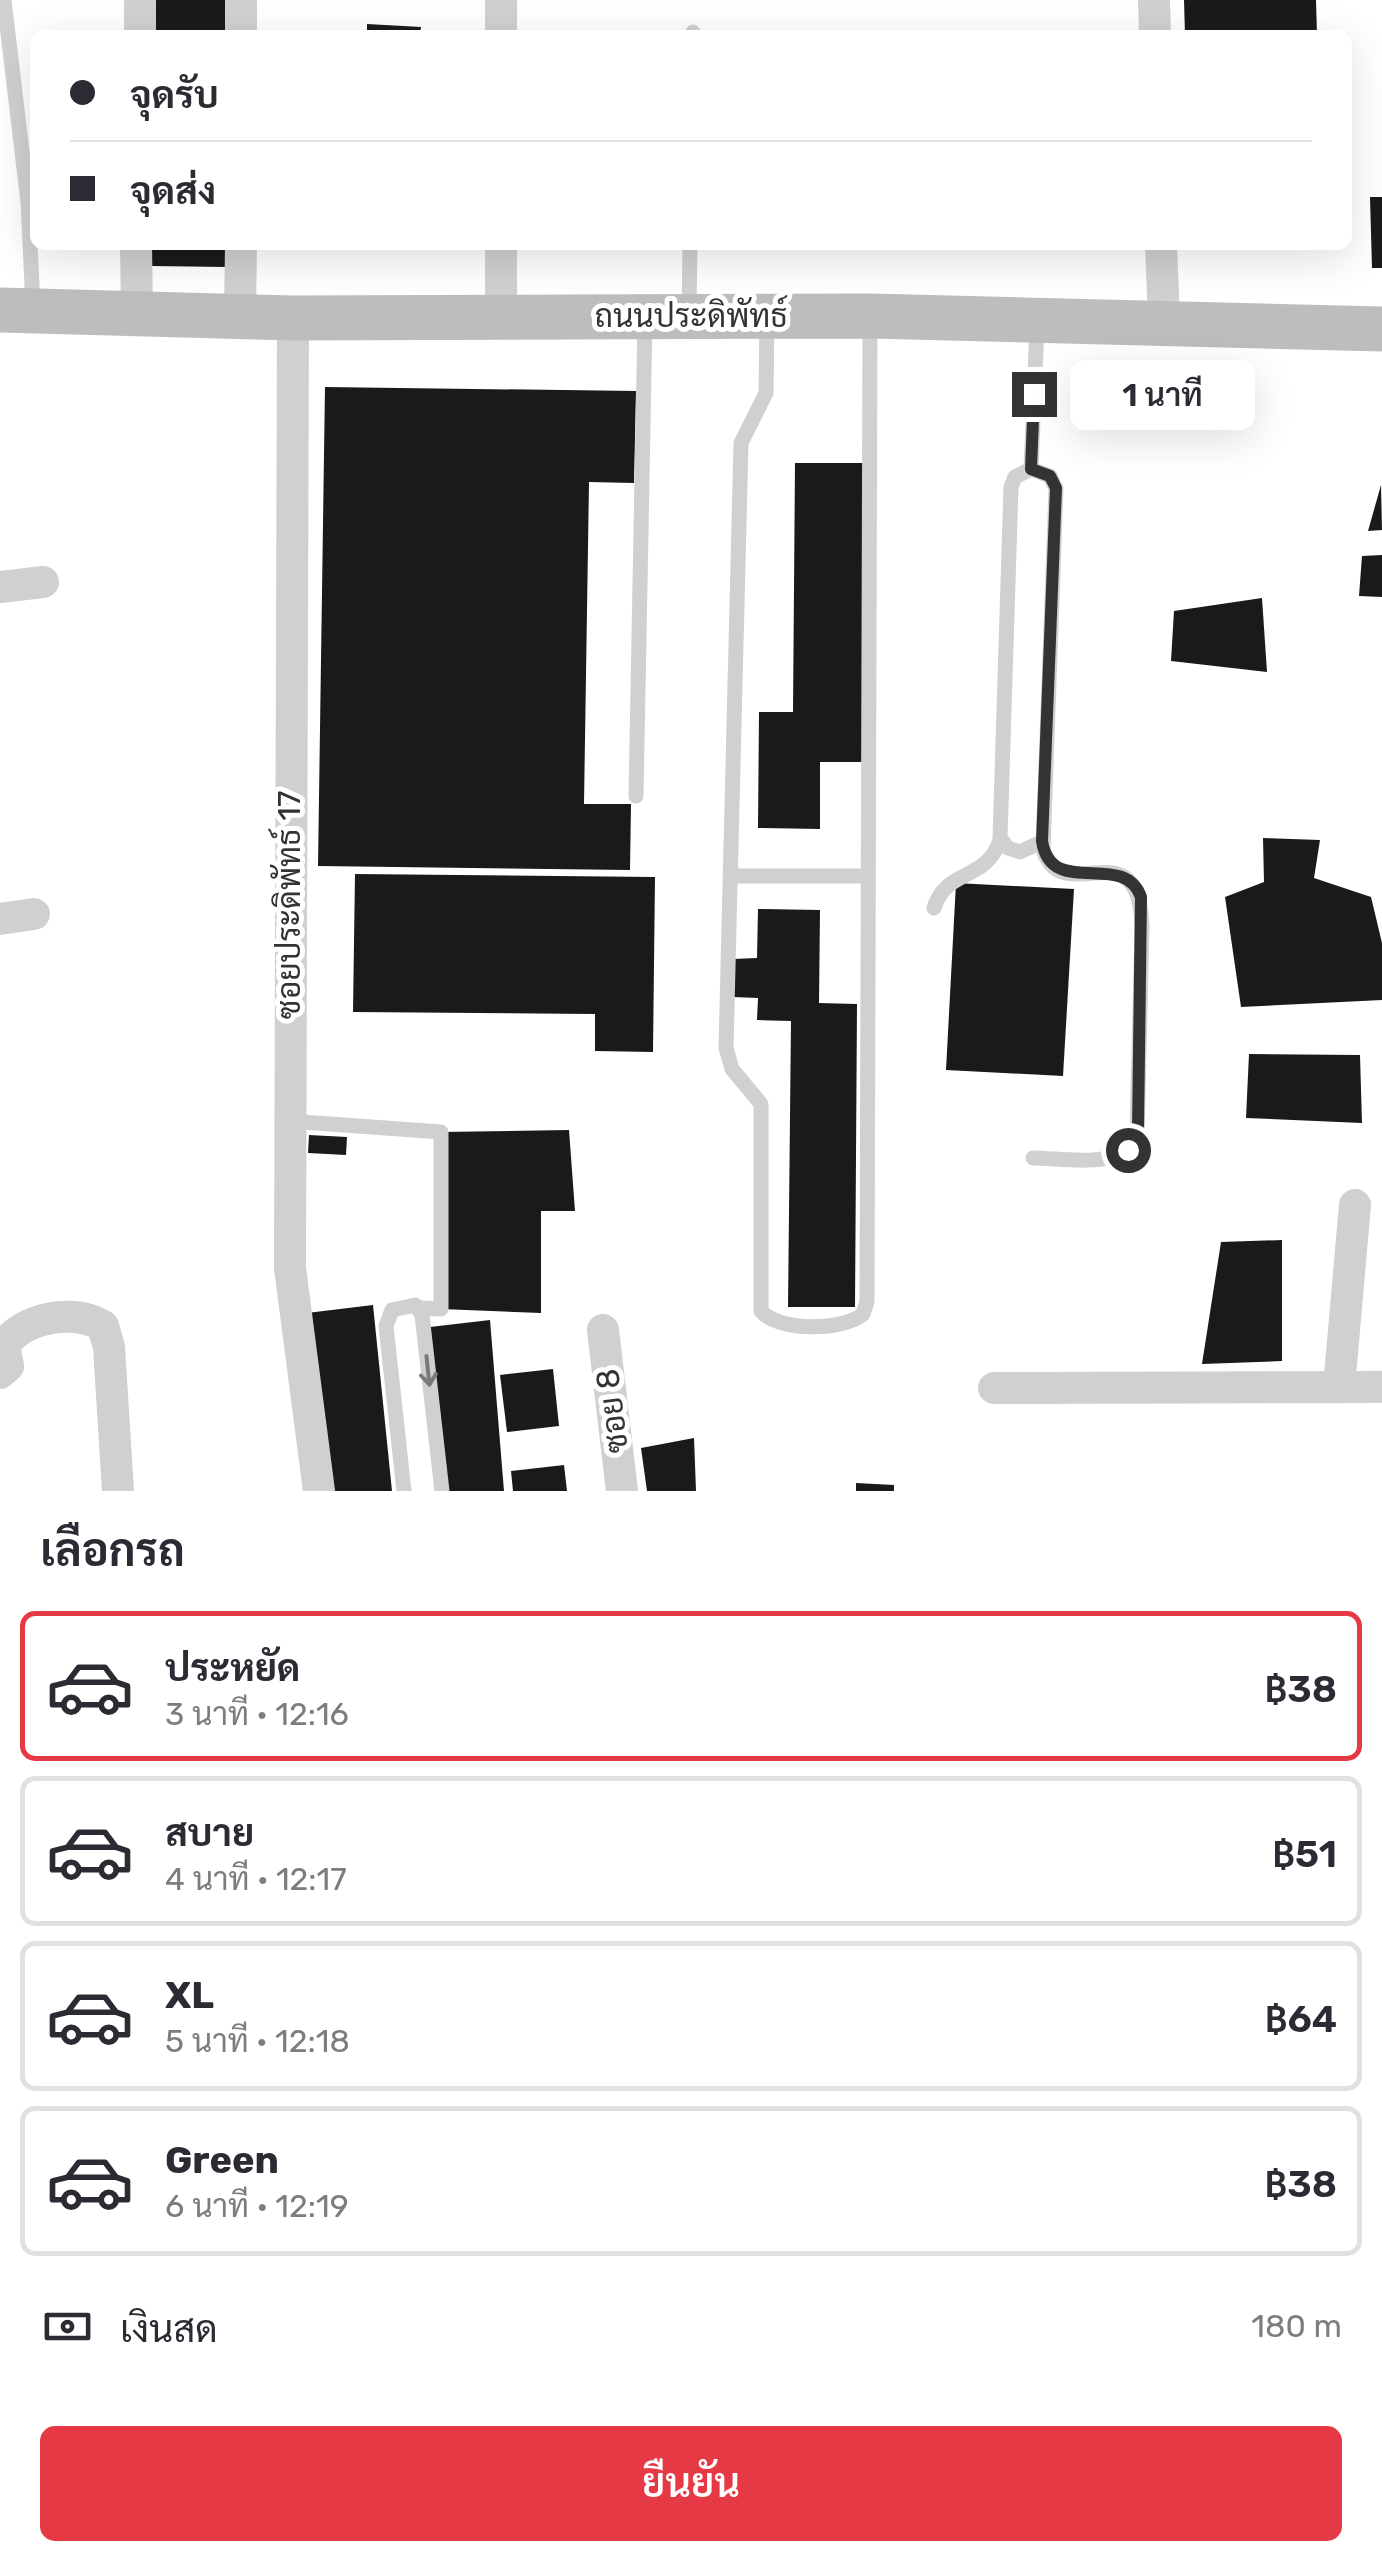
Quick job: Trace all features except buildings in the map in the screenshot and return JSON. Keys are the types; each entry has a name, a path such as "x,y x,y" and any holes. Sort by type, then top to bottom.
{"main road":[{"name":"ถนนประดิพัทธ์","path":"16,310 294,318 500,314 870,316 1382,329"}],"street":[{"path":"140,0 140,30"},
{"path":"241,0 241,30"},
{"path":"500,0 500,30"},
{"path":"1154,0 1155,30"},
{"path":"136,250 137,311"},
{"path":"240,315 241,250"},
{"path":"500,250 500,314"},
{"path":"1161,250 1164,321"},
{"name":"ซอยประดิพัทธ์ 17","path":"294,318 290,1268 319,1491"},
{"path":"0,587 44,582"},
{"path":"0,919 34,914"},
{"path":"1339,1387 1355,1205"},
{"path":"0,1373 8,1366 4,1346 21,1328 65,1316 91,1319 102,1326 109,1347 118,1491"},
{"name":"ซอย 8","path":"603,1330 622,1491"},
{"path":"994,1388 1382,1386"}],"lane":[{"path":"4,0 28,202 16,310"},
{"path":"636,796 667,316 688,250"},
{"path":"767,316 766,393 741,443 726,1048 732,1068 761,1104 761,1312 776,1323 844,1324 863,1314 867,1302 870,316"},
{"path":"1031,469 1037,322"},
{"path":"934,908 946,884 982,869 1000,840 1011,487 1015,477 1031,469 1050,476 1056,488 1042,841 1046,856 1058,868 1076,874 1121,874 1134,883 1141,897 1138,1131 1128,1150 1112,1158 1033,1158"},
{"path":"1000,840 1020,852 1042,841"},
{"path":"730,876 868,876"},
{"path":"288,1121 441,1132 442,1309 415,1305 392,1310 386,1326 404,1491"},
{"path":"420,1308 442,1491"}],"route":[{"path":"1034,394 1031,469 1050,476 1056,488 1042,841 1046,856 1058,868 1076,874 1121,874 1134,883 1141,897 1138,1131 1128,1150"}]}
